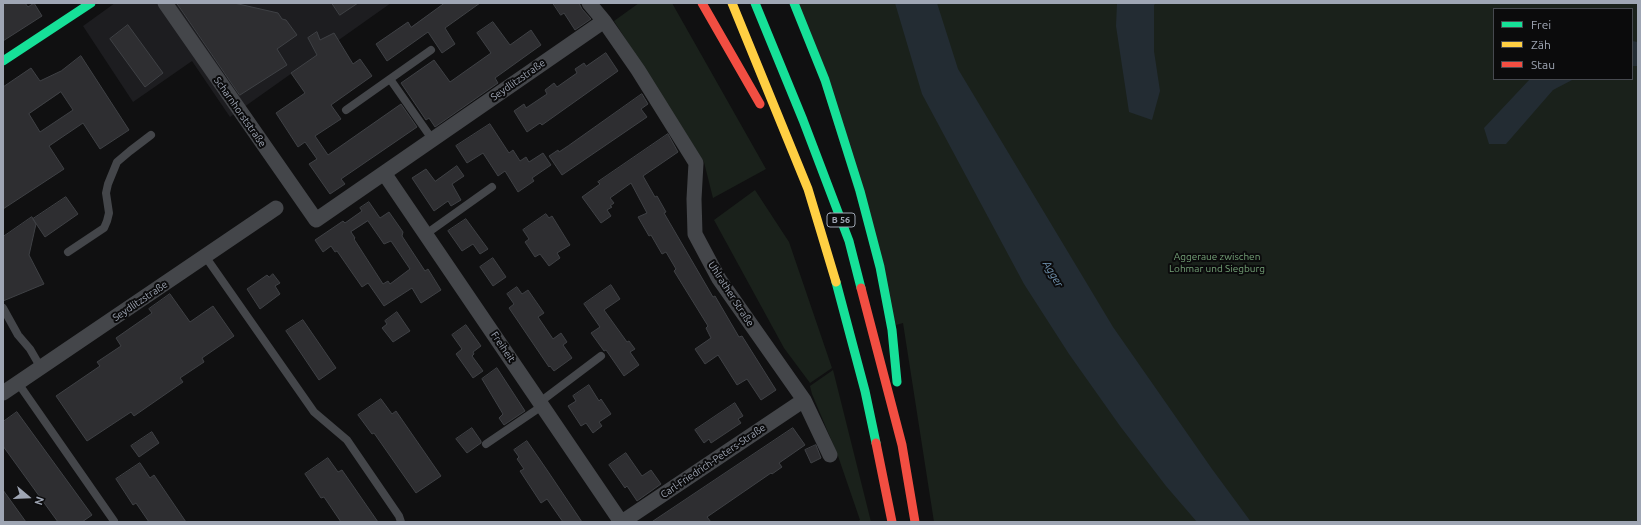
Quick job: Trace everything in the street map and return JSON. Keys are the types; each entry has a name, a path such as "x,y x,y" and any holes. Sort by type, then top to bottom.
{"main road":[{"path":"3,61 91,3"},
{"path":"702,3 756,94 762,109"},
{"name":"B 56","path":"732,3 808,189 846,316 864,391 892,522"},
{"name":"B 56","path":"755,3 803,120 849,241 902,445 915,522"},
{"path":"794,3 825,80 860,191 880,267 892,330 902,445"},
{"path":"821,263 846,316"}],"street":[{"name":"Scharnhorststraße","path":"165,3 316,220"},
{"name":"Uhlrather Straße","path":"589,3 604,21 638,70 696,163 695,234 719,279 804,400 830,454"},
{"name":"Seydlitzstraße","path":"316,220 604,21"},
{"name":"Freiheit","path":"384,173 621,522"},
{"name":"Seydlitzstraße","path":"3,394 276,208"},
{"name":"Carl-Friedrich-Peters-Straße","path":"621,522 804,400"}],"lane":[{"path":"346,110 431,50"},
{"path":"390,79 432,139"},
{"path":"68,252 104,228 109,213 106,193 117,162 130,150 151,135"},
{"path":"426,234 492,187"},
{"path":"204,256 314,412 346,440 399,516 401,522"},
{"path":"3,308 18,335 30,349 41,368"},
{"path":"486,444 541,404 601,356"},
{"path":"18,384 114,522"}],"shaded area":[{"path":"115,3 391,3 230,117 192,61 133,102 83,26"}],"green space":[{"path":"639,3 672,3 766,169 713,198 704,162 614,21"},
{"name":"Aggeraue zwischen Lohmar und Siegburg","path":"797,3 1638,3 1638,522 934,522 903,323 896,325"},
{"path":"755,190 789,242 832,368 810,383 784,348 714,220"},
{"path":"833,370 871,522 858,522 860,520 838,456 810,386"}],"water":[{"name":"Agger","path":"895,3 937,3 958,69 1113,327 1212,469 1251,522 1197,522 1166,486 1120,426 1069,354 1024,284 922,94"},
{"path":"1117,3 1156,3 1154,5 1154,51 1160,91 1152,120 1129,112 1116,26"},
{"path":"1633,41 1638,42 1638,66 1633,66"},
{"path":"1529,80 1572,80 1553,90 1506,144 1489,144 1484,128"}],"building":[{"path":"3,3 25,3 28,7 34,3 42,16 3,41"},
{"path":"177,3 234,3 278,13 282,19 286,20 297,35 277,49 287,65 240,95"},
{"path":"332,3 358,3 340,15"},
{"path":"445,3 480,3 445,28 455,44 442,53 428,32 387,61 376,44 408,22 411,27"},
{"path":"553,3 579,3 591,19 575,30 564,13 561,15"},
{"path":"493,22 510,45 531,30 541,45 495,78 498,83 435,127 429,118 426,120 401,83 434,60 450,82 491,53 477,33"},
{"path":"128,25 163,73 145,87 110,39"},
{"path":"317,32 320,40 334,33 353,64 360,59 372,76 331,105 341,119 315,136 328,155 401,104 417,127 341,179 345,184 330,194 309,164 317,159 305,142 298,147 276,113 305,93 291,73 317,55 308,38"},
{"path":"606,53 618,71 542,125 540,123 527,132 514,111 524,104 526,108 547,94 545,90 554,83 557,87 577,73 575,69 584,63 586,66"},
{"path":"81,56 129,130 100,149 83,123 49,146 64,169 3,209 3,87 31,68 40,81 61,71","holes":["61,92 73,110 40,132 29,114"]},
{"path":"642,94 648,104 641,109 647,117 562,175 549,156 568,146"},
{"path":"490,124 509,153 513,150 520,161 526,157 529,162 543,153 551,165 532,178 534,181 518,192 505,171 498,176 483,153 467,163 456,146"},
{"path":"668,134 678,152 643,176 655,197 657,196 666,212 664,213 713,297 715,296 739,337 742,336 776,390 761,400 747,379 737,385 718,355 705,364 695,349 711,338 706,328 708,326 674,271 676,269 666,252 662,254 638,217 647,213 631,183 610,198 614,203 610,206 612,207 607,210 611,216 601,223 582,197 600,184 598,182"},
{"path":"457,166 464,176 452,184 461,200 451,206 448,201 434,211 412,178 426,169 435,181"},
{"path":"66,197 78,214 45,237 33,219"},
{"path":"369,202 380,218 389,212 403,232 402,236 425,271 428,269 441,290 421,303 412,288 384,306 368,283 362,287 337,251 335,252 331,246 323,252 315,240 343,221 345,223 362,211 360,208","holes":["368,221 384,244 391,241 410,269 390,284 388,281 383,284 351,232"]},
{"path":"546,214 549,218 552,216 570,245 557,253 560,258 549,266 540,254 535,257 525,242 529,239 523,230"},
{"path":"32,217 36,224 29,255 44,284 3,301 3,237"},
{"path":"466,219 488,249 480,254 473,244 462,251 448,231"},
{"path":"493,258 506,277 493,286 480,267"},
{"path":"273,274 280,283 275,286 280,294 260,309 247,289 267,275 269,277"},
{"path":"611,285 620,299 604,310 627,342 629,341 635,349 630,352 639,365 624,376 606,350 604,351 591,333 600,327 584,304"},
{"path":"517,287 522,294 528,290 544,313 538,317 553,339 561,333 567,342 563,345 572,358 554,371 550,366 549,367 509,308 514,304 507,294"},
{"path":"170,294 190,322 213,306 234,336 202,358 204,362 180,378 183,382 134,416 131,412 87,441 56,396 100,366 97,362 121,346 116,338 152,313 149,309"},
{"path":"397,312 410,331 393,342 382,328 387,324 385,321"},
{"path":"303,320 336,368 319,380 286,331"},
{"path":"466,325 481,346 473,352 474,354 472,356 483,371 473,378 456,354 462,349 452,335"},
{"path":"497,368 525,411 504,425 499,418 503,414 482,379"},
{"path":"589,385 599,401 601,399 611,414 599,422 602,426 593,433 586,423 581,426 568,406 576,401 573,396"},
{"path":"381,399 392,414 396,411 441,476 416,493 374,433 372,434 358,415"},
{"path":"735,403 743,416 738,419 741,423 711,443 709,439 704,443 695,430"},
{"path":"17,412 92,515 82,522 58,522 3,446 3,422"},
{"path":"472,428 481,443 467,453 456,439"},
{"path":"793,428 805,445 779,463 782,467 707,517 711,522 652,522"},
{"path":"152,432 159,443 139,457 131,446"},
{"path":"527,441 582,522 563,522 547,499 541,503 520,471 524,469 517,459 519,457 514,450"},
{"path":"816,445 821,458 811,463 805,450"},
{"path":"626,453 642,476 651,470 661,484 637,501 627,486 625,488 609,465"},
{"path":"328,458 338,472 342,470 378,522 341,522 324,497 321,498 305,474"},
{"path":"140,463 150,478 154,475 186,522 149,522 136,503 133,505 116,479"},
{"path":"3,490 26,522 3,522"}],"traffic: fast":[{"path":"3,61 91,3"},
{"path":"755,3 803,120 849,241 861,288"},
{"path":"794,3 825,80 860,191 880,267 892,330 897,382"},
{"path":"836,282 865,391 876,443"}],"traffic: slow":[{"path":"732,3 808,189 836,282"}],"traffic: jam":[{"path":"702,3 760,104"},
{"path":"861,288 902,445 915,522"},
{"path":"876,443 892,522"}]}
